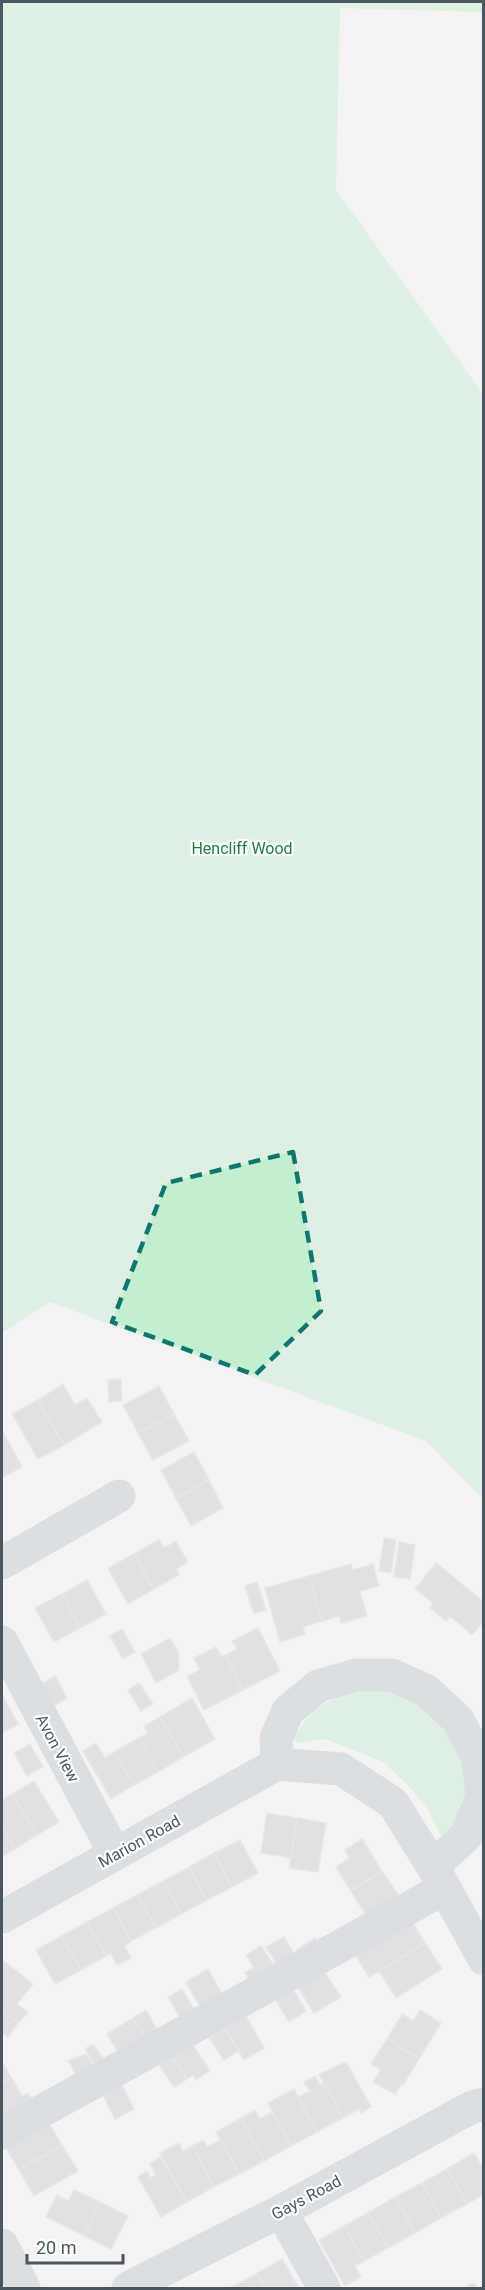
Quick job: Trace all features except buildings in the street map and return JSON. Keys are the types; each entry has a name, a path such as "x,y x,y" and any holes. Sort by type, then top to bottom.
{"street":[{"path":"2,1563 119,1496"},
{"name":"Avon View","path":"2,1642 115,1854"},
{"path":"455,1894 466,1836 483,1797 478,1758 458,1720 427,1691 392,1675 356,1675 318,1686 288,1711 276,1738 278,1764 341,1769 393,1803 455,1894 483,1959"},
{"name":"Marion Road","path":"2,1917 278,1764"},
{"path":"2,2133 455,1894"},
{"name":"Gays Road","path":"128,2289 281,2211 471,2107 483,2104"},
{"path":"281,2211 324,2289"},
{"path":"2,2245 24,2289"}],"highlighted area":[{"path":"293,1152 321,1311 255,1375 112,1322 166,1183"}],"green space":[{"name":"Hencliff Wood","path":"2,2 483,2 483,12 340,8 336,190 483,394 483,1499 426,1441 50,1302 2,1333"},
{"path":"358,1689 388,1689 422,1701 451,1727 469,1761 471,1793 460,1826 442,1838 427,1808 408,1785 383,1762 326,1739 297,1743 293,1740 306,1720 320,1707"}]}
